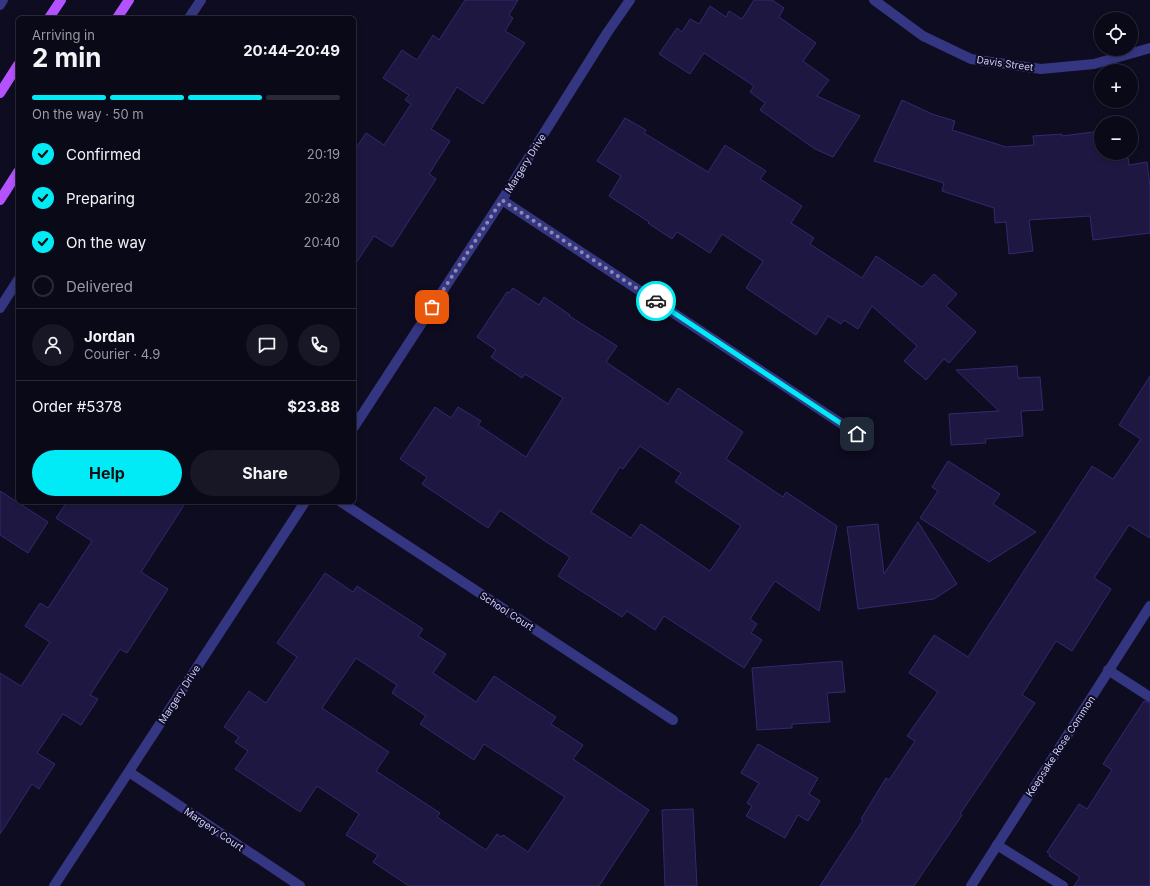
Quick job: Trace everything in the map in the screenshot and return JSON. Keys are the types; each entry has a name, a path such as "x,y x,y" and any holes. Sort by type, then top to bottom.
{"main road":[{"path":"50,16 61,0"},
{"path":"118,16 129,0"},
{"path":"0,93 16,69"},
{"path":"0,200 16,175"}],"street":[{"path":"0,5 3,0"},
{"path":"190,16 201,0"},
{"name":"Margery Drive","path":"356,424 502,200 607,33 630,0"},
{"name":"Davis Street","path":"874,0 923,36 971,59 1041,69 1094,64 1150,48"},
{"path":"502,200 857,434"},
{"path":"0,308 16,283"},
{"name":"Margery Drive","path":"54,886 304,504"},
{"name":"School Court","path":"343,504 674,720"},
{"name":"Keepsake Rose Common","path":"971,886 1150,606"},
{"path":"1108,670 1150,697"},
{"name":"Margery Court","path":"129,772 300,886"},
{"path":"997,845 1063,886"}],"building":[{"path":"465,0 518,0 509,15 513,18 505,31 525,43 483,104 457,87 431,129 450,141 429,174 436,179 392,247 374,236 356,263 356,148 366,133 384,145 411,104 405,100 409,95 383,78 402,50 417,60 433,35 439,40"},
{"path":"754,0 772,0 784,8 779,17 816,43 803,61 829,80 817,96 860,116 833,157 815,149 760,110 765,103 750,92 754,86 704,53 690,74 659,54 677,28 682,32 690,19 699,24 710,6 726,17 729,11 742,19"},
{"path":"902,100 932,114 955,121 952,130 1006,147 1034,145 1033,136 1062,134 1062,136 1094,132 1094,160 1128,160 1129,165 1147,162 1150,186 1150,233 1093,240 1090,216 1029,220 1033,251 1009,254 1006,222 995,223 994,208 942,191 944,183 874,161"},
{"path":"625,118 646,130 644,133 708,172 725,145 766,171 760,179 802,206 791,223 814,238 810,244 862,278 876,256 922,287 934,274 957,294 946,306 976,332 949,363 944,359 926,380 904,361 917,346 872,306 858,329 844,320 841,324 828,316 816,335 746,288 763,261 722,234 710,253 677,232 672,239 609,196 621,176 597,161"},
{"path":"513,288 539,305 544,297 570,315 569,316 617,346 606,362 668,404 678,388 743,432 726,459 783,497 786,492 837,526 819,611 775,581 750,619 757,624 751,633 762,640 744,668 664,616 655,630 627,611 622,617 558,576 570,557 500,510 488,528 422,484 427,477 400,459 435,407 451,418 458,407 481,421 478,425 526,457 563,398 525,374 522,378 491,357 496,350 477,337 507,292 509,293","holes":["640,446 681,473 675,482 741,526 710,571 641,524 631,538 591,512 620,467 623,469"]},
{"path":"1017,366 1018,378 1040,377 1043,410 1021,411 1023,436 985,439 986,443 951,445 949,414 999,411 956,370"},
{"path":"1150,376 1150,538 1129,525 1094,578 1111,589 1072,651 1056,641 1022,695 1035,703 960,814 962,815 914,886 820,886 863,820 861,819 886,778 889,780 915,741 907,736 938,692 909,673 934,635 968,657 1092,466 1113,479 1141,439 1119,425"},
{"path":"948,461 1000,494 993,504 1036,532 989,562 920,518 938,491 932,487"},
{"path":"0,491 16,501 16,504 20,504 48,522 28,553 0,535"},
{"path":"66,504 185,504 141,572 168,589 127,653 120,649 90,695 98,699 81,725 63,714 37,753 55,764 39,789 32,784 0,834 0,673 21,686 50,642 25,626 40,603 48,608 92,541 56,518"},
{"path":"918,522 957,584 934,599 858,609 847,527 878,524 884,574"},
{"path":"325,573 353,592 357,586 423,629 418,636 446,654 433,673 476,702 494,676 556,717 551,724 583,745 573,759 649,810 599,886 409,886 373,862 378,855 346,835 359,814 317,786 300,812 235,769 248,751 235,742 239,737 224,727 249,691 266,703 297,657 277,643","holes":["356,658 397,685 392,693 426,716 420,724 474,760 484,744 565,797 528,852 503,835 501,837 497,834 486,850 437,817 440,813 376,771 389,752 322,708"]},
{"path":"842,661 845,692 827,693 830,722 792,724 792,728 757,730 752,668"},
{"path":"1144,701 1150,703 1150,886 1074,886 1080,877 1049,856 1050,854 1047,852 1079,804 1087,809 1112,770 1103,764"},
{"path":"758,744 818,778 809,794 820,801 808,821 798,815 785,838 746,816 752,806 747,803 759,783 741,773"},
{"path":"693,809 697,886 665,886 662,810"}],"way so far":[{"path":"432,307 502,200 656,301"}],"route":[{"path":"656,301 857,434"}]}
